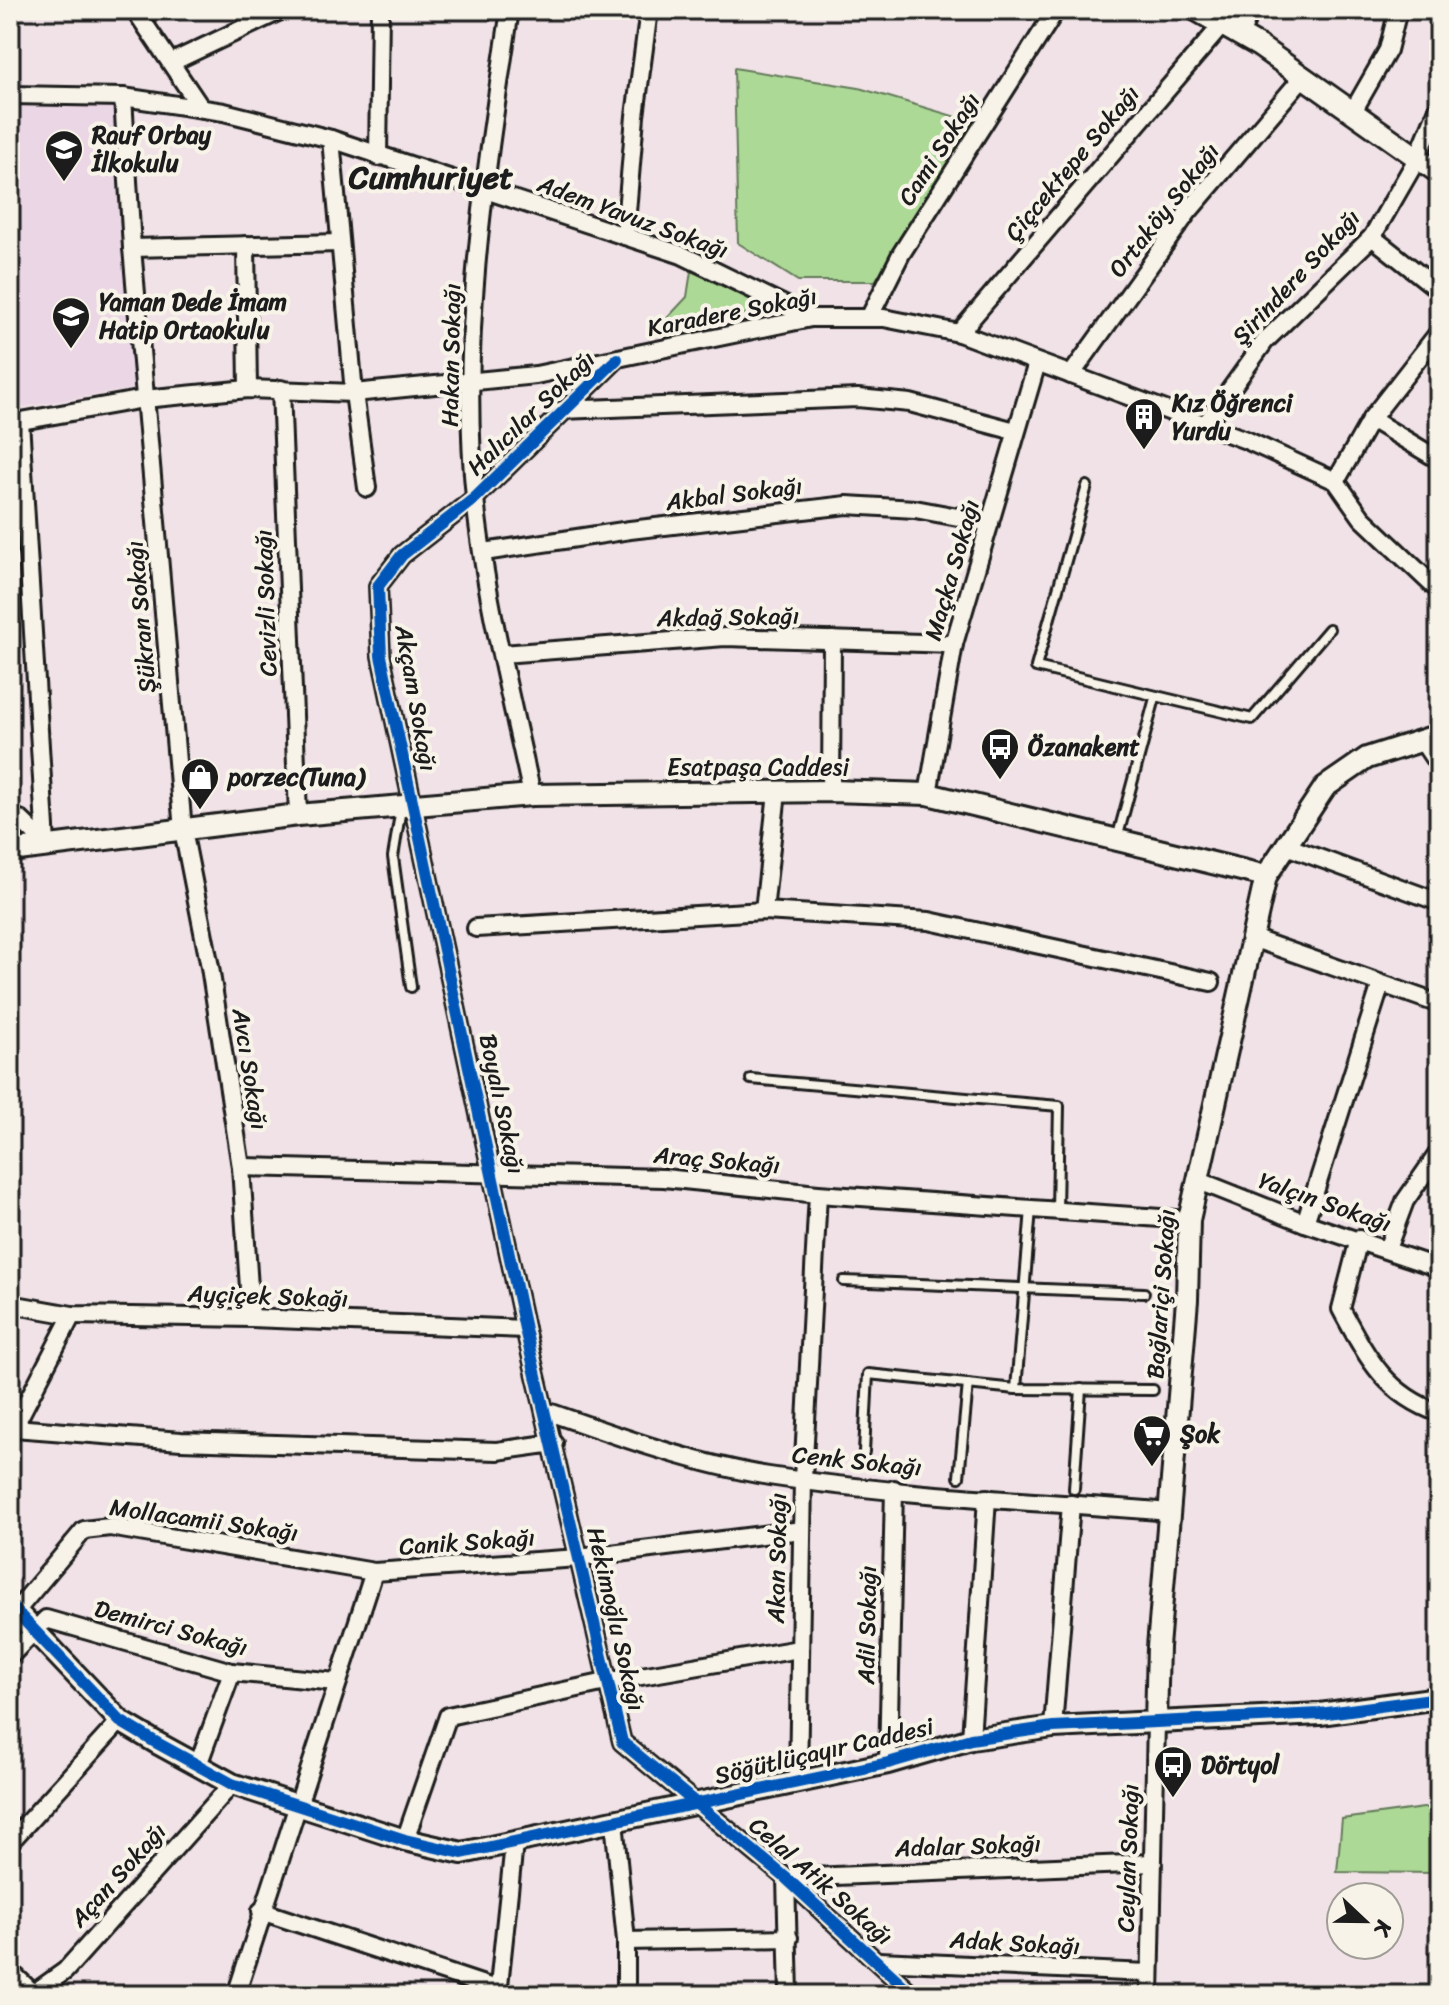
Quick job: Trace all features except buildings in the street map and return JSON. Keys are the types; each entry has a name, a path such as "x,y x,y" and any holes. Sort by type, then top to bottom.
{"street":[{"path":"135,10 201,108"},
{"path":"172,62 282,10"},
{"path":"378,157 380,10"},
{"name":"Hakan Sokağı","path":"510,10 478,249 471,382 475,498 502,654 532,795"},
{"path":"625,236 635,116 649,10"},
{"name":"Cami Sokağı","path":"869,318 901,254 1056,10"},
{"path":"1196,10 1231,30 1439,173"},
{"name":"Çiçcektepe Sokağı","path":"959,333 1251,10"},
{"path":"1352,113 1388,50 1398,10"},
{"name":"Ortaköy Sokağı","path":"1071,375 1188,212 1302,78"},
{"name":"Adem Yavuz Sokağı","path":"10,95 123,97 201,108 331,139 682,255 811,318"},
{"name":"Şükran Sokağı","path":"123,97 144,399 183,830"},
{"name":"Şirindere Sokağı","path":"1205,425 1265,341 1372,237 1417,159 1439,106"},
{"path":"331,139 354,393 367,488"},
{"path":"1372,237 1439,290"},
{"path":"132,248 340,243"},
{"path":"246,245 248,389"},
{"name":"Karadere Sokağı","path":"15,422 144,399 248,389 354,393 536,375 811,318 869,318 959,333 1205,425 1336,481"},
{"path":"1439,332 1371,419 1336,481 1362,518 1439,591"},
{"name":"Halıcılar Sokağı","path":"475,498 617,359"},
{"name":"Maçka Sokağı","path":"928,794 954,644 1037,363"},
{"name":"Cevizli Sokağı","path":"281,389 298,815"},
{"name":"Halıcılar Sokağı","path":"562,410 858,398 910,403 1015,431"},
{"path":"1371,419 1439,460"},
{"path":"15,422 46,844"},
{"name":"Akçam Sokağı","path":"407,806 381,656 378,586 402,555 475,498"},
{"name":"Akbal Sokağı","path":"484,552 630,530 847,505 915,509 990,523"},
{"name":"Akdağ Sokağı","path":"502,654 725,637 954,644"},
{"path":"831,791 832,640"},
{"path":"1266,876 1325,787 1367,758 1430,737 1439,766"},
{"name":"Esatpaşa Caddesi","path":"10,851 46,844 298,815 532,795 831,791 928,794 1266,876"},
{"path":"764,911 777,792"},
{"name":"Boyalı Sokağı","path":"407,806 494,1172 525,1329 546,1411"},
{"path":"10,817 20,819 46,844"},
{"name":"Avcı Sokağı","path":"183,830 210,967 241,1167 251,1318"},
{"path":"1286,846 1439,902"},
{"name":"Bağlariçi Sokağı","path":"1156,1722 1158,1647 1187,1300 1189,1220 1266,876"},
{"path":"476,928 764,911 929,921 1211,982"},
{"path":"1252,938 1439,1004"},
{"path":"1305,1223 1381,984"},
{"path":"1387,1249 1405,1201 1439,1152"},
{"name":"Araç Sokağı","path":"241,1167 664,1178 818,1194 1189,1220"},
{"name":"Yalçın Sokağı","path":"1197,1180 1305,1223 1439,1268"},
{"name":"Akan Sokağı","path":"798,1780 803,1479 818,1194"},
{"path":"1359,1239 1341,1309 1373,1367 1411,1403 1439,1413"},
{"name":"Ayçiçek Sokağı","path":"10,1304 72,1315 251,1318 525,1329"},
{"path":"72,1315 12,1432 497,1451 554,1443"},
{"name":"Cenk Sokağı","path":"546,1411 621,1438 767,1475 987,1498 1072,1496 1171,1512"},
{"name":"Hekimoğlu Sokağı","path":"546,1411 622,1742 698,1803"},
{"name":"Adil Sokağı","path":"888,1763 894,1489"},
{"path":"1053,1727 1072,1496"},
{"path":"971,1739 987,1498"},
{"name":"Mollacamii Sokağı","path":"13,1608 84,1530 110,1527 374,1572"},
{"name":"Canik Sokağı","path":"374,1572 579,1558 802,1530"},
{"path":"236,1995 374,1572"},
{"name":"Söğütlüçayır Caddesi","path":"13,1608 120,1721 232,1784 405,1840 462,1853 888,1763 971,1739 1053,1727 1320,1714 1439,1698"},
{"name":"Demirci Sokağı","path":"33,1630 46,1619 232,1672 336,1682"},
{"path":"10,1656 33,1630"},
{"path":"405,1840 448,1716 606,1682 799,1649"},
{"path":"198,1765 232,1672"},
{"path":"10,1842 120,1721"},
{"name":"Ceylan Sokağı","path":"1150,1995 1148,1973 1156,1722"},
{"name":"Açan Sokağı","path":"35,1994 65,1971 232,1784"},
{"name":"Celal Atik Sokağı","path":"698,1803 879,1961 913,1995"},
{"path":"614,1821 626,1941 626,1995"},
{"path":"261,1911 498,1992 514,1844"},
{"name":"Adalar Sokağı","path":"786,1878 1152,1863"},
{"path":"786,1878 789,1995"},
{"path":"626,1941 789,1938"},
{"name":"Adak Sokağı","path":"879,1961 1148,1973"},
{"path":"10,1971 35,1994"},
{"path":"895,1976 896,1995"}],"lane":[{"path":"1087,486 1036,667 1252,719 1329,629"},
{"path":"1117,840 1155,698"},
{"path":"407,806 393,857 411,987"},
{"path":"751,1079 1059,1106 1057,1211"},
{"path":"1016,1389 1031,1209"},
{"path":"844,1281 1144,1293"},
{"path":"864,1452 868,1374 1016,1389 1153,1390"},
{"path":"959,1477 968,1384"},
{"path":"1072,1496 1081,1389"}],"shaded area":[{"name":"Rauf Orbay İlkokulu","path":"10,104 114,107 126,298 138,388 10,409"}],"green space":[{"path":"734,68 859,88 980,124 875,281 798,281 738,243"},
{"path":"691,271 759,301 752,312 666,337 657,329 687,297"},
{"path":"1439,1806 1439,1873 1337,1872 1342,1819"}],"cycle path":[{"path":"617,359 475,498 402,555 378,586 381,656 525,1329 622,1742 786,1878 913,1995"},
{"path":"10,1605 120,1721 157,1743 232,1784 405,1840 462,1853 888,1763 971,1739 1053,1727 1320,1714 1439,1698"}],"place":[{"name":"Rauf Orbay İlkokulu","path":"64,183"},
{"name":"Yaman Dede İmam Hatip Ortaokulu","path":"71,350"},
{"name":"Kız Öğrenci Yurdu","path":"1144,451"},
{"name":"Özanakent","path":"1000,781"},
{"name":"porzec(Tuna)","path":"200,811"},
{"name":"Şok","path":"1152,1468"},
{"name":"Dörtyol","path":"1173,1799"}],"district":[{"name":"Cumhuriyet","path":"431,177"}]}
